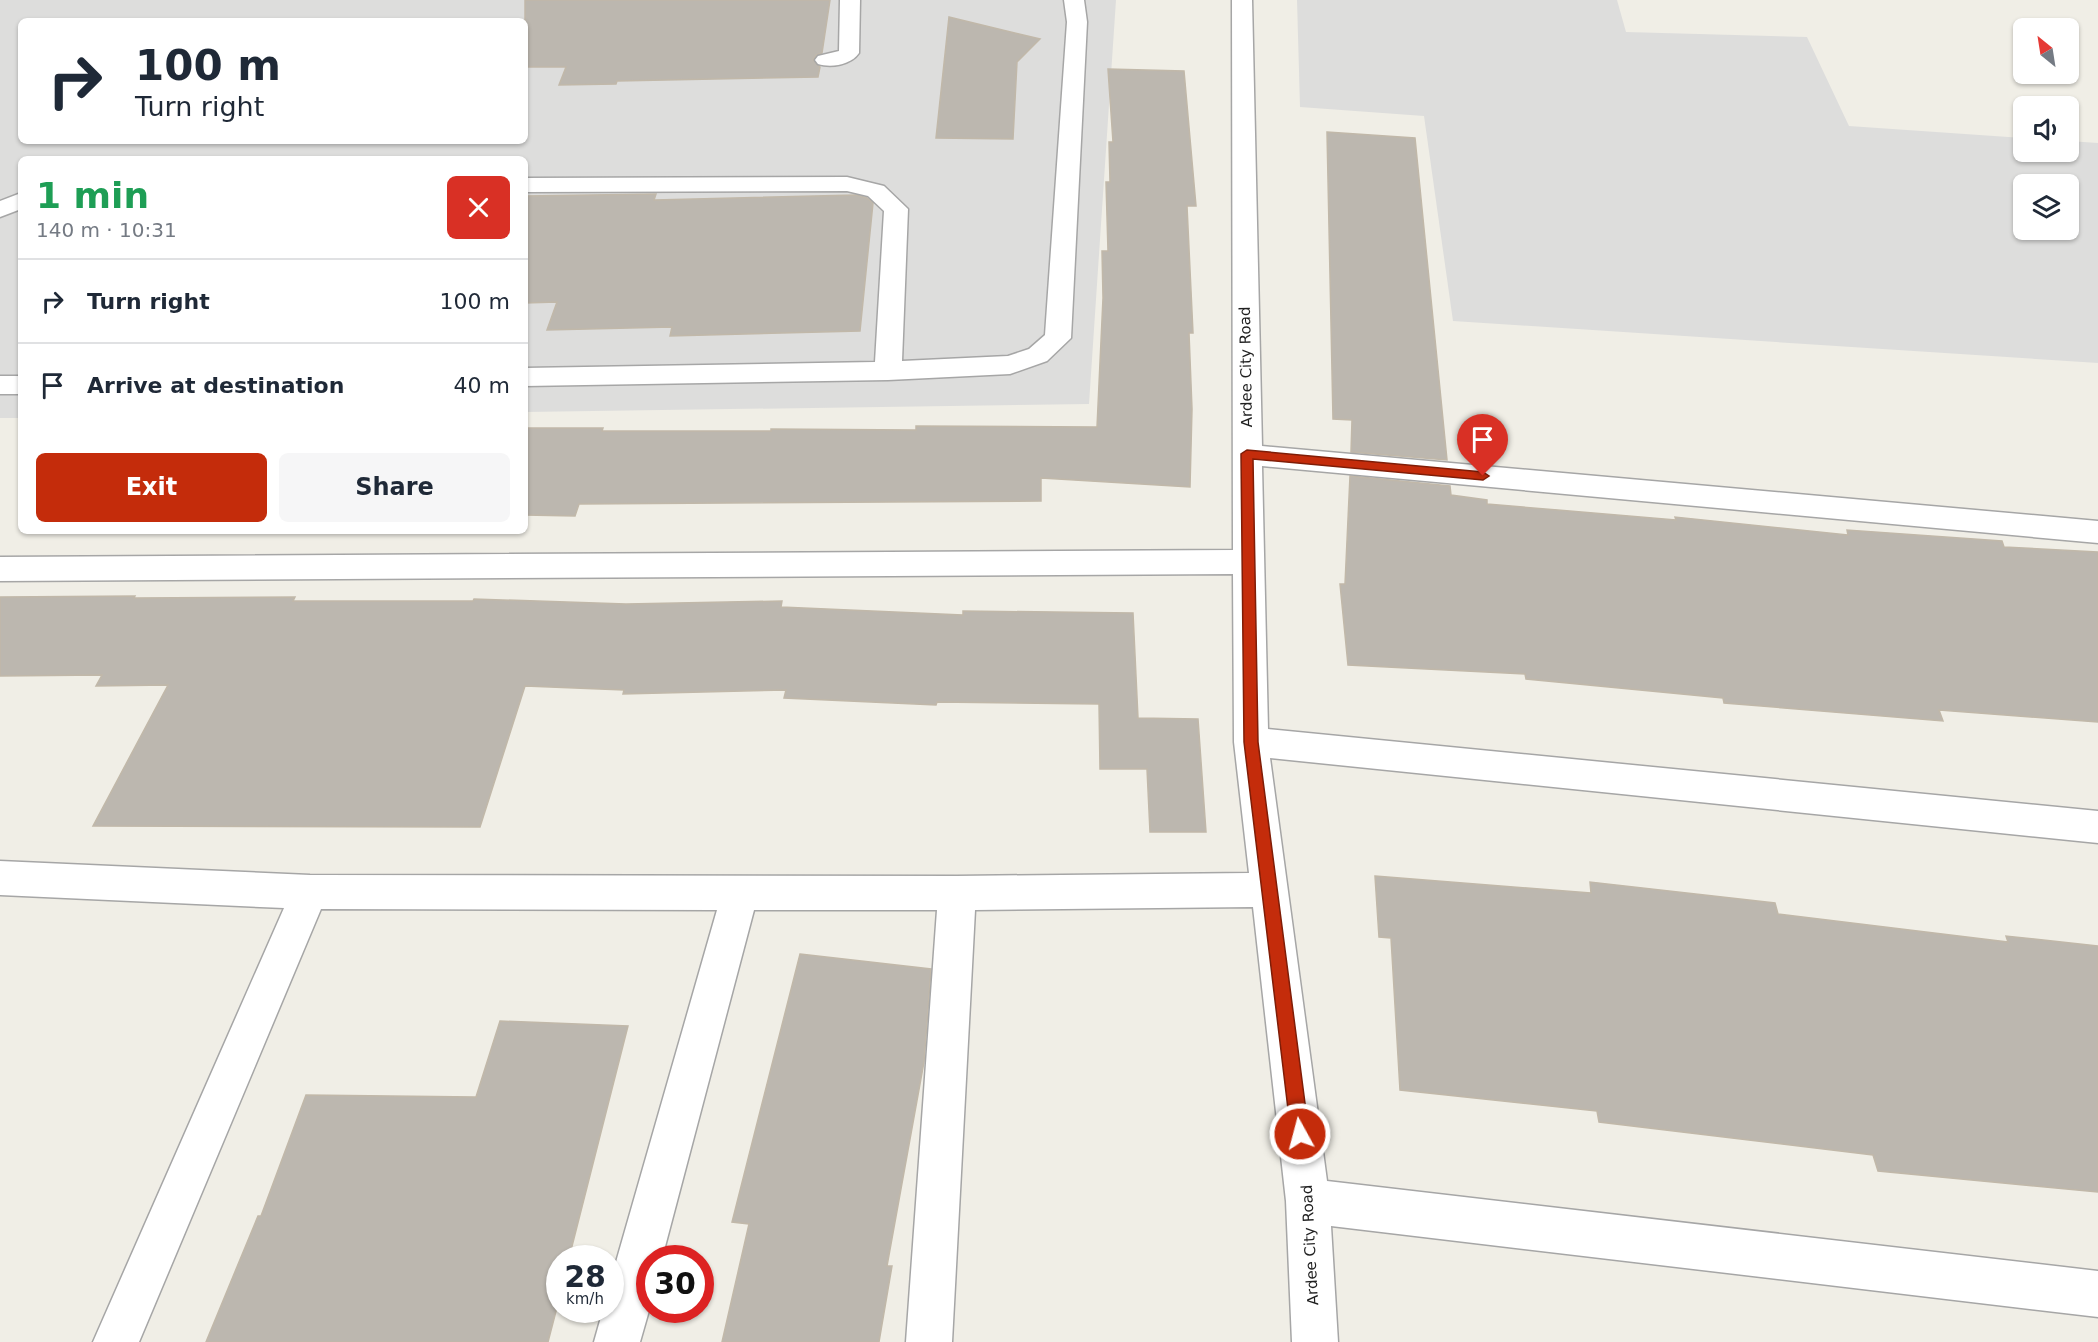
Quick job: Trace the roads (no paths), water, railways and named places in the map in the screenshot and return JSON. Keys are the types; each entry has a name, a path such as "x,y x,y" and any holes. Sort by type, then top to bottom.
{"street":[{"path":"825,60 843,57 849,53 850,0"},
{"path":"528,377 888,371 1010,365 1038,355 1058,338 1077,22 1074,0"},
{"name":"Ardee City Road","path":"1242,0 1251,742 1308,1201 1315,1342"},
{"path":"528,185 847,184 876,191 896,209 888,371"},
{"path":"0,210 18,201"},
{"path":"0,386 18,385"},
{"path":"1247,454 2098,532"},
{"path":"0,569 1248,562"},
{"path":"1251,742 2098,827"},
{"path":"0,878 310,892 957,893 1270,890"},
{"path":"116,1342 310,892"},
{"path":"617,1342 740,892"},
{"path":"929,1342 957,893"},
{"path":"1308,1201 2098,1293"}]}
